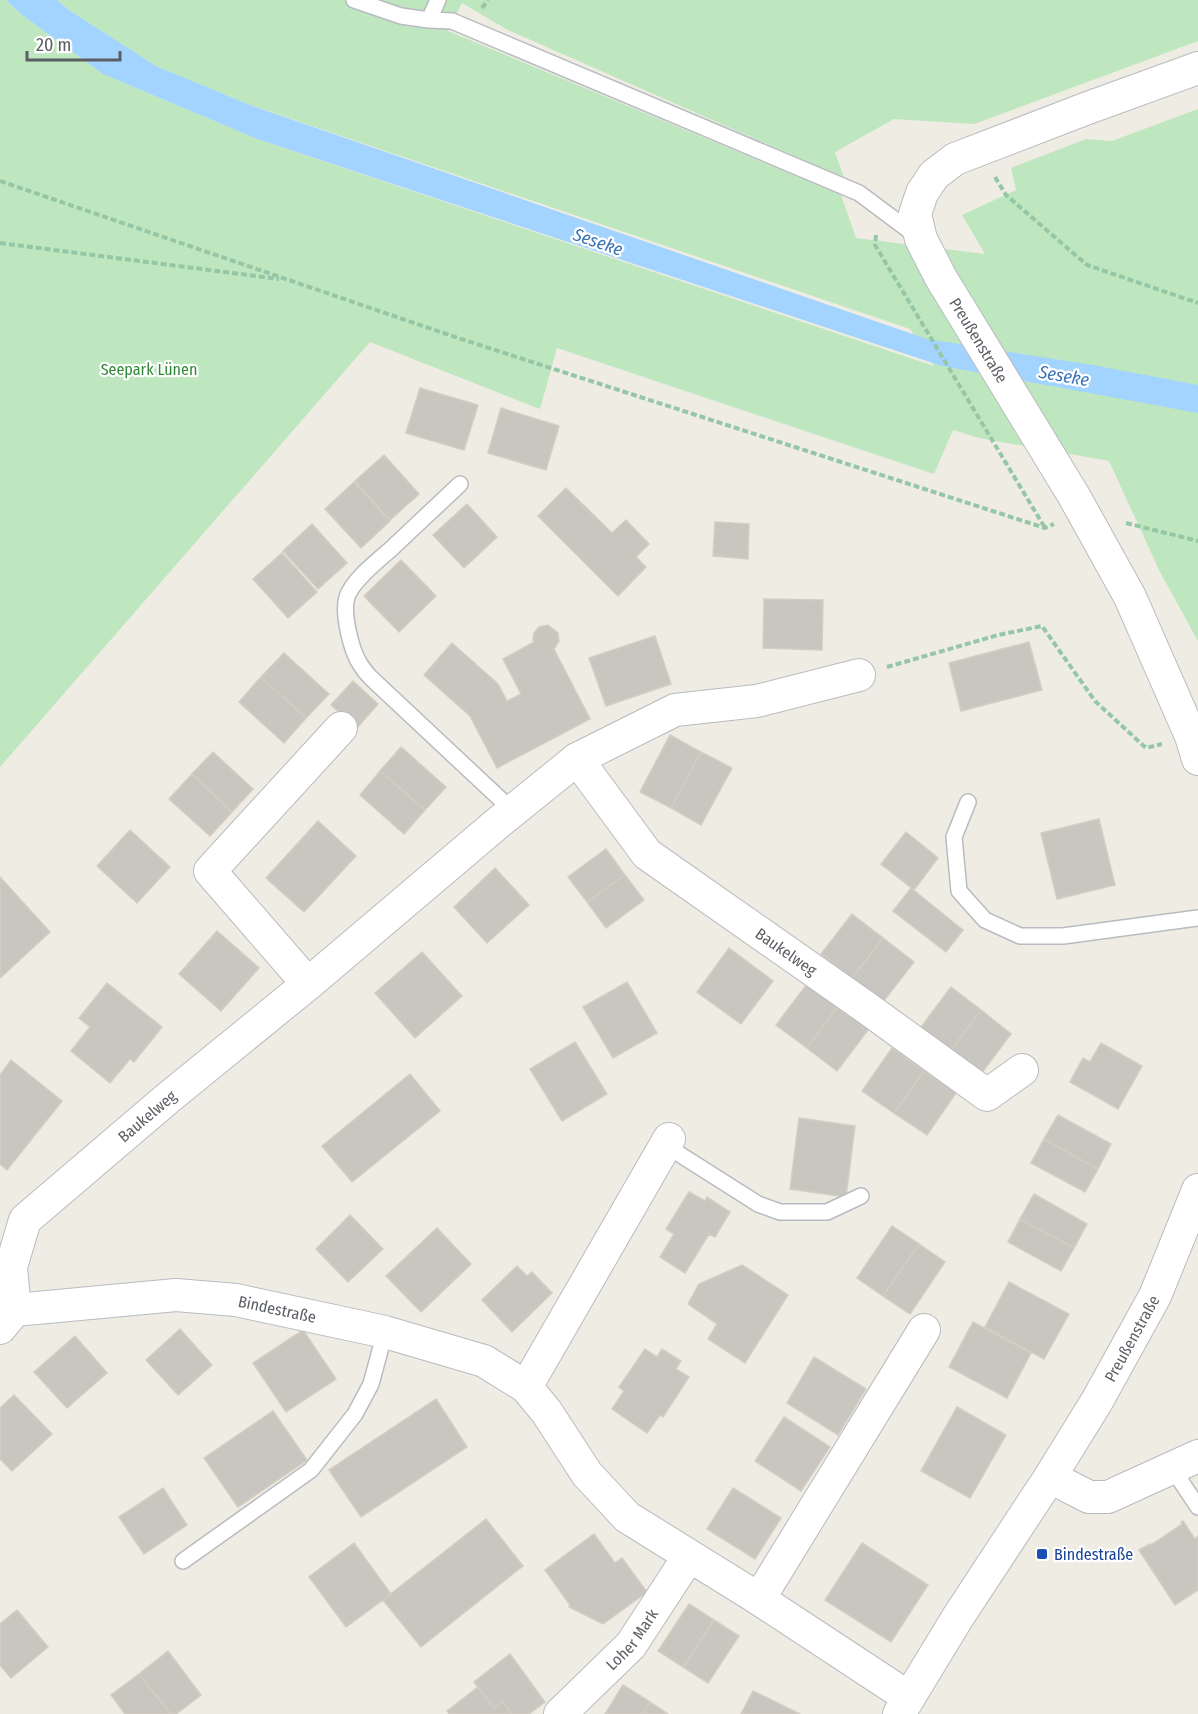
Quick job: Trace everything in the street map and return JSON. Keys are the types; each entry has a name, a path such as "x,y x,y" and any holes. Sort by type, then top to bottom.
{"street":[{"name":"Preußenstraße","path":"1195,747 1130,597 1078,504 941,278 921,239 915,214 922,193 933,175 955,159 1198,68"},
{"name":"Baukelweg","path":"8,1319 5,1267 25,1220 168,1098 577,759 675,710 757,701 859,675"},
{"path":"308,984 210,871 341,728"},
{"name":"Baukelweg","path":"577,759 647,855 987,1095 1022,1070"},
{"path":"526,1387 667,1142"},
{"name":"Preußenstraße","path":"903,1706 1097,1401 1155,1296 1198,1190"},
{"name":"Bindestraße","path":"8,1319 176,1295 236,1300 385,1332 484,1361 526,1387 546,1411 587,1474 627,1517 759,1599 903,1706"},
{"path":"759,1599 924,1330"},
{"path":"1050,1477 1089,1497 1108,1497 1185,1462"},
{"name":"Loher Mark","path":"561,1714 631,1645 689,1556"}],"lane":[{"path":"354,0 401,16 452,21 859,193 921,239"},
{"path":"429,20 438,0"},
{"path":"460,484 372,566 354,586 347,595 348,627 352,647 360,665 371,678 513,811"},
{"path":"968,802 954,837 958,891 985,920 1020,936 1063,936 1198,918"},
{"path":"667,1142 758,1204 780,1212 827,1212 861,1196"},
{"path":"183,1561 311,1470 355,1414 371,1384 385,1332"},
{"path":"1185,1462 1198,1507"}],"path":[{"path":"990,170 1006,195 1087,265 1198,303"},
{"path":"0,182 458,338 1045,528"},
{"path":"878,225 875,245 1045,528"},
{"path":"0,243 288,280"},
{"path":"1045,528 1078,504 1198,541"},
{"path":"859,675 998,635 1042,626 1095,701 1146,748 1195,747"}],"green space":[{"name":"Seepark Lünen","path":"0,0 6,0 22,15 103,74 257,139 934,366 910,329 250,105 156,66 57,0 1198,0 1198,41 974,124 894,119 835,152 844,178 506,29 462,3 448,31 841,195 856,238 985,254 962,215 1016,190 1011,168 1086,139 1112,141 1198,109 1198,641 1160,572 1109,461 979,438 953,430 934,474 557,348 540,409 370,342 0,767"}],"water":[{"name":"Seseke","path":"6,0 57,0 156,66 250,105 927,339 1093,365 1198,385 1198,413 942,366 257,139 103,74 22,15"}],"building":[{"path":"420,388 478,405 464,450 406,433"},
{"path":"501,408 559,426 546,470 488,453"},
{"path":"384,455 419,494 390,520 355,481"},
{"path":"354,482 390,521 361,548 325,509"},
{"path":"566,488 612,533 626,520 649,544 636,557 646,567 618,596 538,516"},
{"path":"467,504 497,537 464,568 433,535"},
{"path":"715,522 749,524 748,559 713,556"},
{"path":"312,524 347,563 318,589 283,551"},
{"path":"282,553 317,592 288,618 253,579"},
{"path":"401,560 436,596 399,632 364,596"},
{"path":"764,599 823,600 822,650 763,648"},
{"path":"548,625 558,633 559,641 554,649 590,719 497,768 470,716 424,675 452,643 498,684 507,701 521,694 503,659 534,642 534,633 539,627"},
{"path":"655,636 671,684 606,706 589,658"},
{"path":"1029,642 1042,690 961,711 949,663"},
{"path":"284,653 329,694 306,718 261,677"},
{"path":"261,677 306,718 284,743 239,702"},
{"path":"353,681 378,704 357,728 331,705"},
{"path":"670,735 701,752 671,808 640,792"},
{"path":"401,747 446,787 425,810 380,771"},
{"path":"213,752 253,789 232,812 192,774"},
{"path":"701,752 732,768 701,825 671,808"},
{"path":"380,771 425,810 404,834 360,795"},
{"path":"192,774 232,812 210,836 169,799"},
{"path":"1099,819 1115,885 1057,899 1041,833"},
{"path":"318,821 356,856 304,912 266,878"},
{"path":"130,830 170,867 137,903 97,866"},
{"path":"906,832 938,858 914,890 881,864"},
{"path":"606,849 625,875 587,902 568,877"},
{"path":"495,868 529,905 487,943 454,907"},
{"path":"625,875 644,900 606,928 587,902"},
{"path":"0,877 50,932 0,978"},
{"path":"911,888 963,930 946,952 893,911"},
{"path":"852,914 883,938 852,978 821,954"},
{"path":"217,931 259,968 221,1011 179,974"},
{"path":"883,938 914,962 883,1002 852,978"},
{"path":"729,948 773,981 741,1024 697,992"},
{"path":"422,952 462,996 415,1038 375,993"},
{"path":"627,982 657,1033 613,1058 583,1007"},
{"path":"107,983 162,1027 134,1062 130,1059 110,1083 71,1051 90,1027 79,1018"},
{"path":"807,984 837,1007 807,1048 776,1025"},
{"path":"951,987 981,1010 951,1050 921,1027"},
{"path":"837,1007 868,1030 837,1071 807,1048"},
{"path":"981,1010 1011,1034 981,1074 951,1050"},
{"path":"575,1042 607,1094 562,1121 530,1069"},
{"path":"1101,1043 1142,1066 1118,1109 1070,1082 1083,1058 1090,1062"},
{"path":"892,1048 924,1071 894,1113 862,1091"},
{"path":"11,1060 62,1101 7,1170 0,1164 0,1075"},
{"path":"924,1071 956,1093 927,1135 894,1113"},
{"path":"410,1074 440,1111 352,1182 322,1146"},
{"path":"1058,1115 1111,1144 1098,1169 1044,1139"},
{"path":"799,1118 855,1126 846,1197 790,1189"},
{"path":"1044,1139 1098,1169 1085,1192 1031,1163"},
{"path":"689,1192 705,1201 707,1197 730,1212 715,1237 709,1234 685,1273 660,1257 674,1234 666,1229"},
{"path":"1034,1194 1087,1224 1074,1248 1020,1219"},
{"path":"350,1215 383,1249 348,1282 316,1249"},
{"path":"1020,1219 1074,1248 1061,1271 1008,1242"},
{"path":"892,1226 919,1244 883,1296 857,1278"},
{"path":"437,1228 471,1264 421,1312 386,1276"},
{"path":"919,1244 945,1262 910,1314 883,1296"},
{"path":"742,1265 788,1295 745,1363 708,1339 717,1324 688,1304 699,1284"},
{"path":"517,1266 527,1276 532,1272 552,1293 512,1332 482,1300"},
{"path":"1009,1282 1069,1314 1044,1359 985,1327"},
{"path":"973,1322 1031,1353 1007,1398 949,1367"},
{"path":"180,1329 212,1365 178,1395 146,1360"},
{"path":"303,1330 336,1379 286,1412 253,1363"},
{"path":"75,1336 107,1373 67,1408 34,1372"},
{"path":"645,1349 657,1357 662,1349 681,1361 676,1369 689,1377 663,1417 660,1415 647,1433 612,1409 624,1391 619,1387"},
{"path":"814,1357 866,1389 838,1435 787,1403"},
{"path":"14,1395 52,1434 12,1471 0,1459 0,1408"},
{"path":"436,1399 467,1447 361,1517 329,1470"},
{"path":"957,1407 1006,1435 970,1498 921,1471"},
{"path":"273,1411 307,1460 238,1507 204,1458"},
{"path":"784,1417 830,1447 801,1491 755,1461"},
{"path":"163,1488 187,1525 144,1554 119,1517"},
{"path":"733,1488 781,1518 755,1559 707,1529"},
{"path":"486,1519 523,1566 421,1647 383,1600"},
{"path":"1183,1521 1195,1539 1198,1536 1198,1590 1175,1605 1139,1550 1151,1545"},
{"path":"594,1534 615,1563 622,1558 647,1592 603,1624 569,1607 570,1605 545,1570"},
{"path":"354,1543 391,1594 346,1627 309,1577"},
{"path":"862,1543 928,1585 891,1642 825,1600"},
{"path":"689,1604 714,1620 683,1667 658,1651"},
{"path":"17,1610 48,1647 11,1678 0,1665 0,1624"},
{"path":"714,1620 739,1636 708,1683 683,1667"},
{"path":"168,1651 201,1695 176,1714 171,1714 139,1674"},
{"path":"510,1654 545,1702 529,1714 512,1714 502,1701 494,1708 474,1682"},
{"path":"139,1674 171,1714 125,1714 111,1695"},
{"path":"623,1685 650,1702 642,1714 605,1714"},
{"path":"478,1687 494,1708 502,1701 512,1714 449,1714 447,1711"},
{"path":"753,1691 800,1714 741,1714"},
{"path":"650,1702 668,1714 642,1714"}],"place":[{"name":"Bindestraße","path":"1042,1554"}]}
